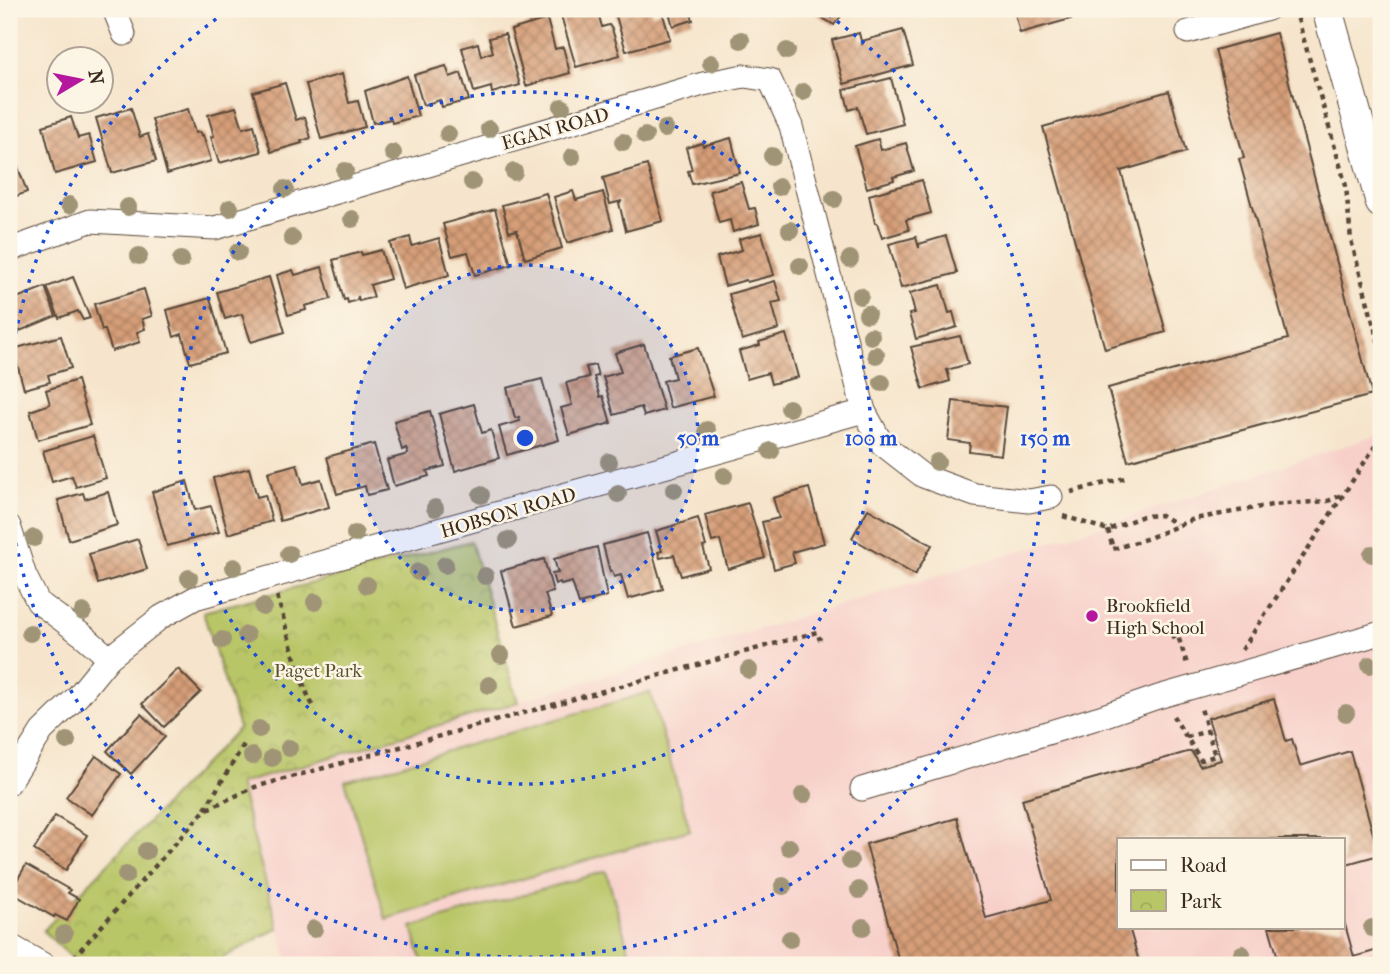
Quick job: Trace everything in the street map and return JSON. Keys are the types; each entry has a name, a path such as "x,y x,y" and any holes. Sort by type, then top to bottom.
{"main road":[{"path":"1327,9 1381,203"}],"street":[{"path":"114,9 124,34"},
{"path":"1188,32 1268,9"},
{"name":"EGAN ROAD","path":"9,250 90,221 215,228 704,84 744,76 770,80 791,126 864,411"},
{"path":"864,411 882,444 923,476 975,495 1040,499"},
{"name":"HOBSON ROAD","path":"9,783 42,731 78,696 109,658 161,617 195,598 271,579 864,411"},
{"path":"9,526 25,576 38,602 109,658"},
{"path":"862,789 1164,696 1381,633"},
{"path":"9,945 44,965"}],"path":[{"path":"1295,9 1346,186 1351,240 1381,352"},
{"path":"9,54 15,71 14,80 9,82"},
{"path":"1239,656 1381,437"},
{"path":"1125,478 1040,499 1048,512 1108,530 1143,516 1161,515 1177,525"},
{"path":"1108,530 1113,548 1149,538 1194,519 1272,505 1328,501 1345,494"},
{"path":"271,579 310,704 316,709"},
{"path":"205,810 255,787 817,632 820,640"},
{"path":"1171,638 1178,636 1189,670 1191,669"},
{"path":"1164,696 1169,709 1201,760 1215,756 1199,701"},
{"path":"1186,737 1208,731"},
{"path":"66,965 205,810 246,741"}],"shaded area":[{"name":"Brookfield High School","path":"1381,434 1381,965 289,965 238,784 1086,531"}],"green space":[{"name":"Paget Park","path":"471,541 518,702 239,784 278,928 210,965 80,965 43,931 239,728 203,612"},
{"path":"650,692 690,830 386,919 345,781"},
{"path":"606,871 633,965 423,965 412,927"}],"building":[{"path":"597,9 602,27 609,25 612,29 620,55 576,67 560,12"},
{"path":"614,9 651,9 652,14 662,11 670,39 626,51"},
{"path":"668,9 698,9 690,12 693,20 673,26"},
{"path":"812,9 842,9 845,11 834,25"},
{"path":"1014,9 1103,9 1103,10 1020,33"},
{"path":"547,19 555,49 563,47 570,73 526,86 511,30"},
{"path":"903,30 913,65 844,84 832,40 859,33 862,45 862,41"},
{"path":"1276,33 1372,395 1128,461 1108,388 1288,339 1239,159 1244,158 1215,50"},
{"path":"505,34 520,85 492,93 491,87 474,92 462,48 478,43 481,56 493,52 489,38"},
{"path":"446,66 450,77 461,73 469,100 442,107 440,100 423,105 414,75"},
{"path":"342,74 349,103 358,101 365,127 321,139 306,84"},
{"path":"407,76 418,116 392,123 391,119 373,123 365,91"},
{"path":"891,78 903,124 866,134 858,107 849,110 844,90"},
{"path":"285,83 296,120 305,117 311,138 271,152 253,92"},
{"path":"1169,91 1186,152 1121,171 1166,332 1105,349 1043,127"},
{"path":"236,107 243,128 254,125 261,152 219,163 208,115"},
{"path":"131,108 140,137 148,134 156,161 112,173 96,118 116,116 116,112"},
{"path":"188,109 195,133 200,132 201,136 203,135 211,161 167,174 152,119"},
{"path":"71,117 78,138 89,135 97,162 55,174 43,126"},
{"path":"731,138 740,173 692,184 688,171 692,170 686,148"},
{"path":"878,139 881,150 906,143 914,171 867,188 855,146"},
{"path":"16,162 27,192 9,199 9,165"},
{"path":"647,165 663,221 626,231 619,203 622,201 610,204 603,178"},
{"path":"922,180 931,213 906,220 909,230 882,238 875,223 869,195"},
{"path":"741,182 749,209 755,208 759,224 733,232 730,220 719,223 710,191"},
{"path":"573,191 576,200 603,192 613,229 567,243 554,197"},
{"path":"546,193 562,248 525,259 517,230 509,232 502,205"},
{"path":"495,209 511,265 475,275 468,252 452,256 443,224"},
{"path":"762,233 774,275 725,286 717,257 742,250 739,239"},
{"path":"946,236 957,273 901,288 889,244 916,237 919,248 919,244"},
{"path":"410,237 412,246 439,238 449,275 403,289 390,243"},
{"path":"381,250 390,279 370,285 374,297 359,301 358,296 357,300 348,303 347,299 344,300 333,260 361,252 362,255"},
{"path":"322,267 331,299 305,306 306,310 288,315 277,275 293,270 295,275"},
{"path":"73,277 90,318 83,320 78,311 59,318 47,287"},
{"path":"269,277 285,332 251,342 242,314 225,319 217,292"},
{"path":"775,281 781,301 772,303 779,329 742,340 729,294"},
{"path":"941,285 949,313 953,312 957,327 916,339 909,314 915,313 910,293"},
{"path":"45,287 56,316 10,335 9,301"},
{"path":"144,289 152,316 142,319 145,329 137,332 140,342 112,351 94,304"},
{"path":"210,298 226,353 190,363 182,334 174,337 167,310"},
{"path":"786,334 798,377 771,384 768,373 747,379 739,351"},
{"path":"61,336 71,368 48,375 50,382 24,389 13,349"},
{"path":"960,336 968,364 947,370 950,381 923,389 911,347"},
{"path":"644,344 664,410 644,416 641,407 614,415 603,377 621,372 615,353"},
{"path":"698,348 714,396 670,408 663,381 675,378 669,356"},
{"path":"595,365 598,376 594,377 611,423 569,435 561,408 572,405 566,383 589,377 586,367"},
{"path":"542,379 559,440 507,455 499,427 520,421 519,417 515,418 507,388"},
{"path":"77,380 90,425 38,440 30,411 50,404 46,390"},
{"path":"953,401 1007,407 1001,455 969,451 970,443 948,440"},
{"path":"474,404 482,433 491,430 499,458 455,471 439,414"},
{"path":"430,411 445,466 427,471 429,476 394,486 387,460 408,454 406,448 402,450 394,421"},
{"path":"93,436 106,478 76,487 72,476 52,482 43,451"},
{"path":"374,444 387,490 367,495 365,486 337,494 327,457"},
{"path":"297,464 303,484 321,479 329,507 280,521 268,472"},
{"path":"249,468 257,497 265,495 272,521 228,534 213,478"},
{"path":"187,481 195,510 211,506 219,532 167,546 152,492"},
{"path":"809,488 824,543 792,552 795,563 774,569 762,522 779,518 773,498"},
{"path":"108,492 117,525 69,540 58,500 83,493 85,499"},
{"path":"748,503 765,558 728,569 720,540 712,542 705,515"},
{"path":"868,509 932,545 915,575 852,538"},
{"path":"698,518 709,568 681,576 674,555 660,558 658,552 662,551 656,531"},
{"path":"647,533 663,589 628,599 621,575 614,577 612,571 610,572 603,545"},
{"path":"138,539 147,569 98,584 89,554"},
{"path":"597,547 607,596 579,604 572,582 555,584 552,574 558,573 554,559"},
{"path":"544,559 553,592 545,594 552,616 516,626 501,571"},
{"path":"178,669 201,692 164,727 142,704"},
{"path":"1274,699 1286,741 1292,739 1300,766 1350,751 1379,855 1344,865 1344,838 1117,838 1117,928 1129,928 1140,965 900,965 866,844 957,818 986,918 1051,900 1022,799 1191,751 1200,766 1221,760 1208,718"},
{"path":"141,714 165,737 131,774 107,751"},
{"path":"96,756 121,774 92,815 66,797"},
{"path":"55,816 87,835 66,870 34,850"},
{"path":"26,865 70,890 68,893 79,899 67,921 55,915 54,917 10,892"},
{"path":"1344,921 1354,957 1381,949 1381,965 1280,965 1269,928 1344,928"}],"place":[{"name":"Brookfield High School","path":"1092,616"}]}
